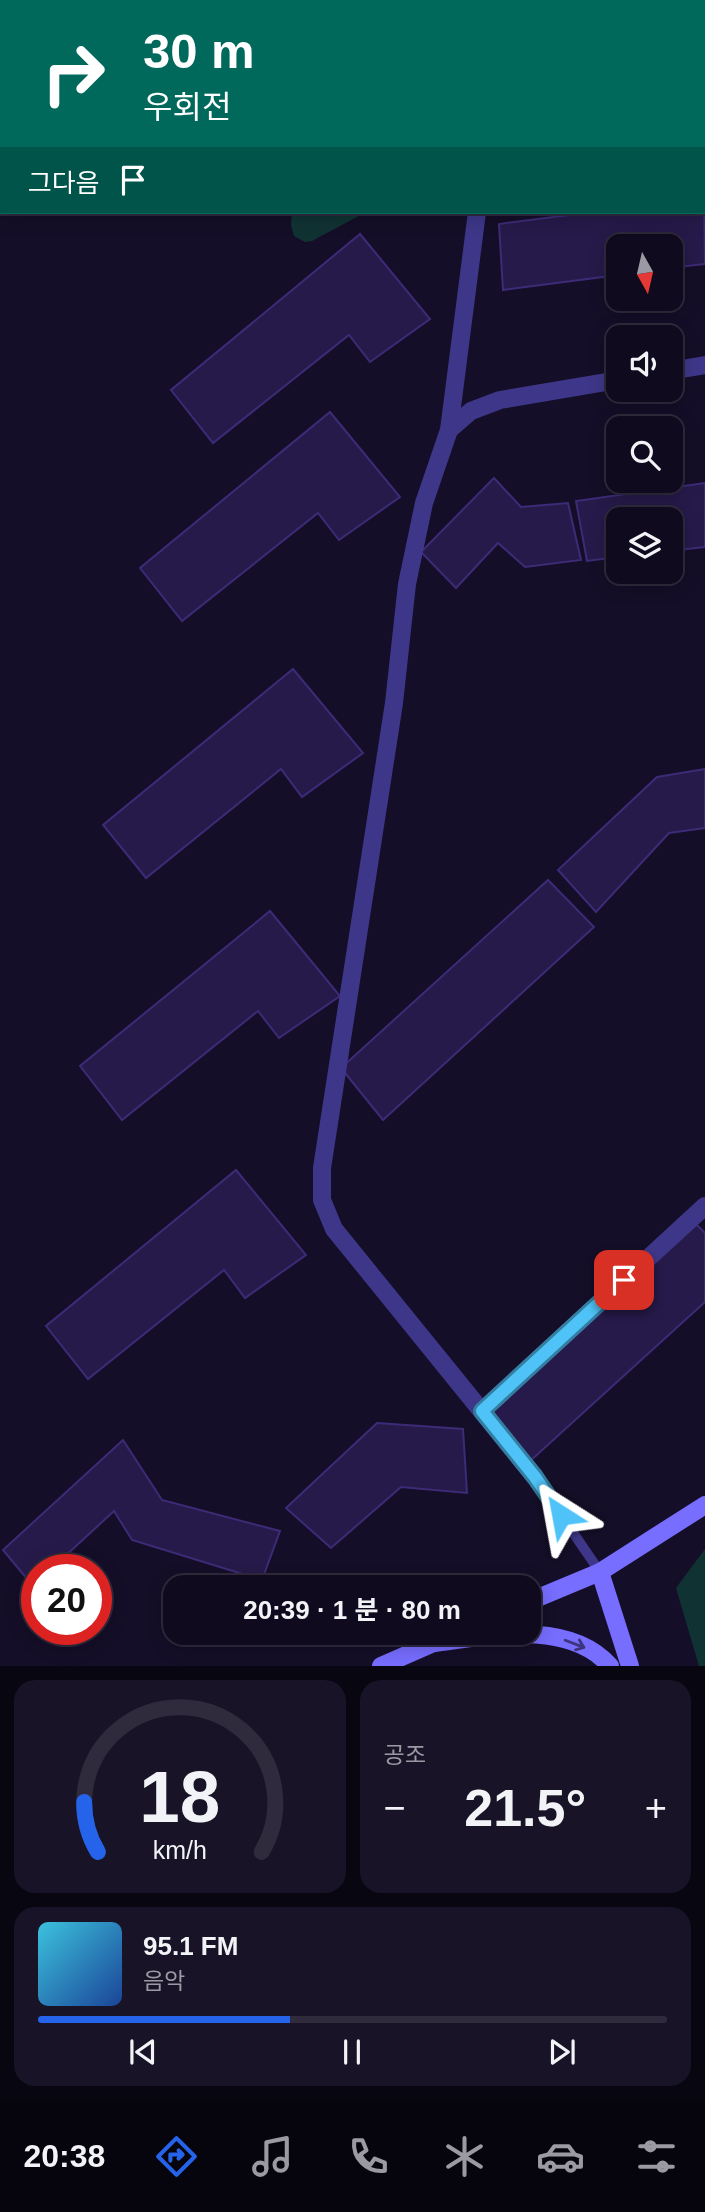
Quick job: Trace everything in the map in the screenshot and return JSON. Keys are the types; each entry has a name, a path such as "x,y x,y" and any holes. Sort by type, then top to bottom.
{"street":[{"path":"477,214 449,430 424,503 407,584 394,703 322,1168 322,1200 334,1229 535,1477"},
{"path":"683,369 705,365"},
{"path":"449,430 471,411 500,400 606,382"},
{"path":"482,1411 705,1206"},
{"path":"541,1597 600,1572 705,1505"},
{"path":"600,1572 630,1666"},
{"path":"541,1636 580,1644 610,1666"},
{"path":"381,1666 430,1645"}],"lane":[{"path":"535,1477 600,1572"}],"green space":[{"path":"292,214 362,214 312,241 305,242 294,236"},
{"path":"705,1549 705,1666 699,1666 676,1588"}],"building":[{"path":"577,214 704,214 705,264 683,267 683,234 606,234 606,277 503,290 499,224"},
{"path":"360,234 430,319 370,362 349,335 213,443 171,390"},
{"path":"330,412 400,497 339,540 318,513 182,621 140,568"},
{"path":"494,478 521,507 568,503 581,560 525,567 498,543 456,588 421,552"},
{"path":"705,483 705,547 683,550 683,507 606,507 606,559 587,561 576,501 633,493 683,493 683,486"},
{"path":"293,669 363,753 302,797 281,769 146,878 103,825"},
{"path":"705,769 705,828 669,833 596,912 558,870 657,777"},
{"path":"548,880 594,927 383,1120 341,1068"},
{"path":"270,911 340,996 279,1038 258,1011 122,1120 80,1066"},
{"path":"236,1170 306,1255 245,1298 224,1270 88,1379 46,1326"},
{"path":"694,1222 705,1233 705,1302 529,1462 488,1410"},
{"path":"377,1423 463,1429 467,1493 401,1487 331,1548 286,1508"},
{"path":"123,1440 162,1500 280,1531 264,1575 246,1575 132,1540 114,1511 67,1554 21,1554 21,1572 3,1550"}],"route":[{"path":"561,1515 535,1477 482,1411 624,1280"}]}
